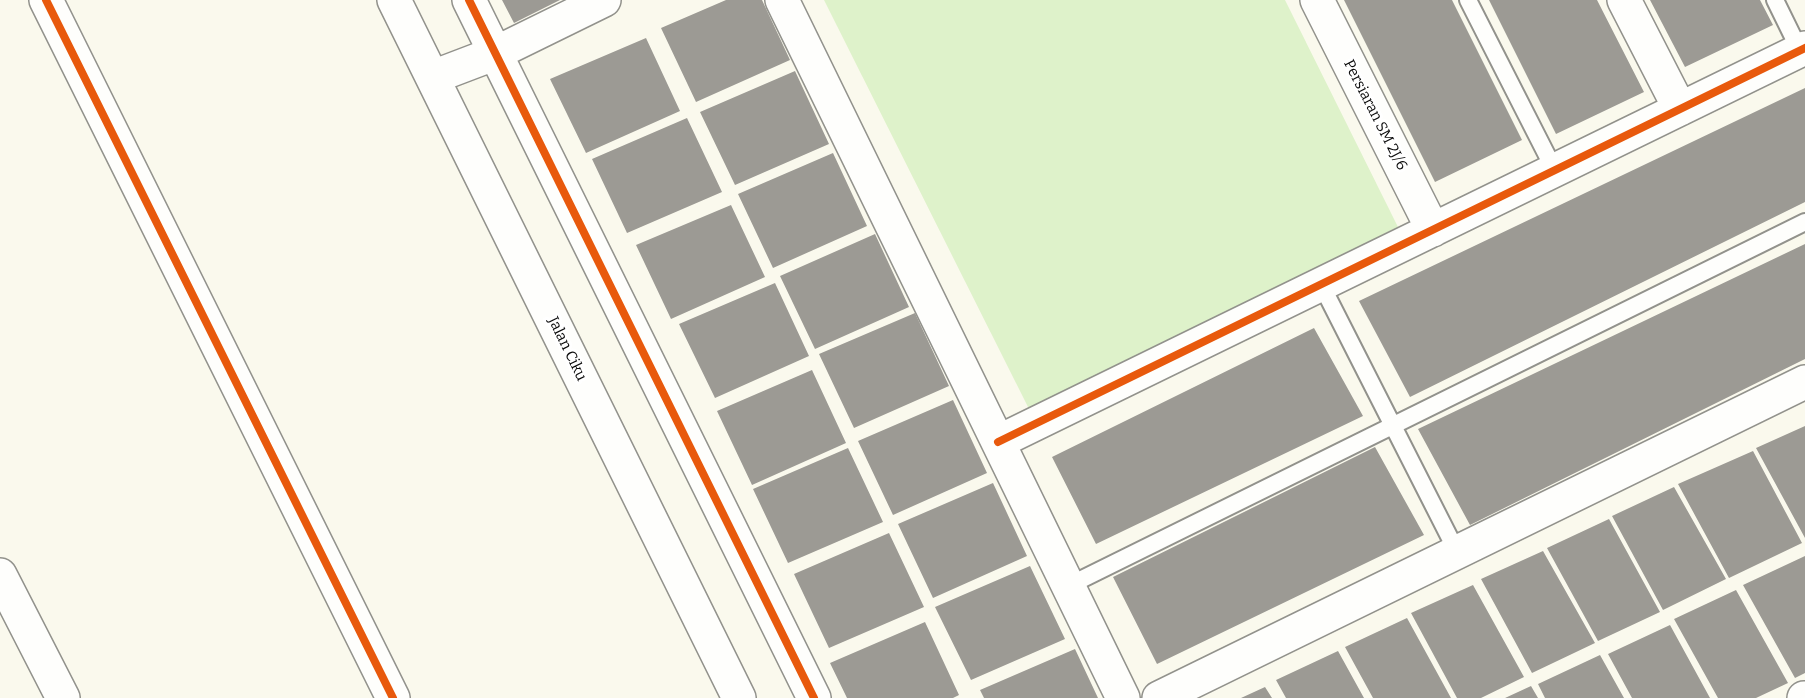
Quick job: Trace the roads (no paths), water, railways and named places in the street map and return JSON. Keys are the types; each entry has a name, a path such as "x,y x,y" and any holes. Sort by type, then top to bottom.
{"street":[{"path":"46,0 393,698"},
{"name":"Jalan Ciku","path":"394,0 739,698"},
{"path":"469,0 814,698"},
{"path":"433,77 496,53 604,0"},
{"path":"782,0 1123,698"},
{"name":"Persiaran SM 2J/6","path":"1317,0 1433,230"},
{"path":"1624,0 1680,109"},
{"path":"998,442 1802,49"},
{"path":"1160,698 1805,382"},
{"path":"0,575 8,611 63,698"}],"lane":[{"path":"1468,0 1555,171"},
{"path":"1775,0 1802,49"},
{"path":"1068,586 1805,222"},
{"path":"1321,284 1457,552"}]}
